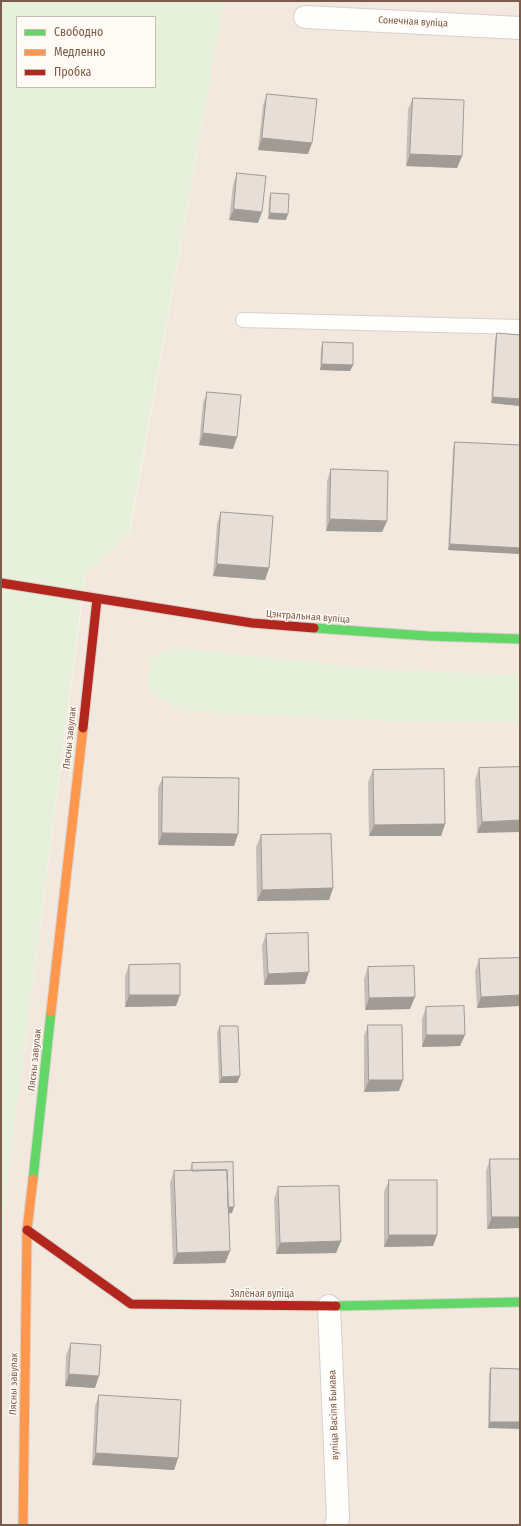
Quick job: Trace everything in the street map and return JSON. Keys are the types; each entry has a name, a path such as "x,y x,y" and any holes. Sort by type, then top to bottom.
{"street":[{"name":"Сонечная вуліца","path":"305,17 520,28"},
{"name":"Цэнтральная вуліца","path":"1,584 252,624 428,636 520,639"},
{"name":"Лясны завулак","path":"23,1525 27,1230 97,599"},
{"name":"Зялёная вуліца","path":"27,1230 131,1304 330,1306 520,1302"},
{"name":"вуліца Васіля Быкава","path":"330,1306 338,1518 336,1525"}],"lane":[{"path":"243,320 520,327"}],"shaded area":[{"path":"224,1 520,1 520,1525 1,1525 1,1260 7,1183 86,573 130,533"}],"green space":[{"path":"1,1 224,1 129,533 85,574 7,1183 1,1260"},
{"path":"171,647 377,669 520,675 520,722 402,722 181,711 148,691 150,659"}],"building":[{"path":"267,94 317,99 312,143 262,138"},
{"path":"413,98 464,100 462,156 410,154"},
{"path":"237,173 266,176 262,212 234,209"},
{"path":"271,193 289,194 288,214 270,213"},
{"path":"497,333 520,335 520,399 493,397"},
{"path":"323,342 353,343 353,365 322,364"},
{"path":"207,392 241,395 237,437 203,433"},
{"path":"455,442 520,445 520,548 450,544"},
{"path":"331,469 388,471 387,521 330,519"},
{"path":"221,512 273,516 269,568 217,564"},
{"path":"520,767 520,820 482,822 479,768"},
{"path":"444,769 445,824 374,825 373,770"},
{"path":"163,777 239,778 238,834 162,833"},
{"path":"331,834 333,888 262,890 261,835"},
{"path":"308,933 309,972 268,974 266,934"},
{"path":"520,958 520,995 481,997 479,959"},
{"path":"180,964 180,995 129,995 129,965"},
{"path":"414,966 415,997 369,998 368,967"},
{"path":"464,1006 465,1035 426,1035 426,1007"},
{"path":"368,1025 402,1025 403,1080 369,1080"},
{"path":"220,1026 238,1026 240,1076 222,1077"},
{"path":"490,1159 520,1159 520,1217 492,1217"},
{"path":"233,1162 234,1207 228,1207 227,1170 192,1171 192,1163"},
{"path":"227,1170 230,1251 177,1253 174,1171"},
{"path":"389,1180 437,1180 437,1235 389,1235"},
{"path":"339,1186 341,1241 280,1243 278,1187"},
{"path":"71,1343 101,1345 99,1376 69,1374"},
{"path":"491,1368 520,1369 520,1422 490,1422"},
{"path":"99,1395 181,1400 178,1458 96,1453"}],"traffic: fast":[{"path":"314,628 428,636 520,639"},
{"path":"33,1179 51,1012"},
{"path":"336,1306 520,1302"}],"traffic: slow":[{"path":"51,1012 83,728"},
{"path":"23,1525 27,1230 33,1179"}],"traffic: jam":[{"path":"1,583 252,623 314,628"},
{"path":"83,728 97,599"},
{"path":"27,1230 131,1304 336,1306"}]}
